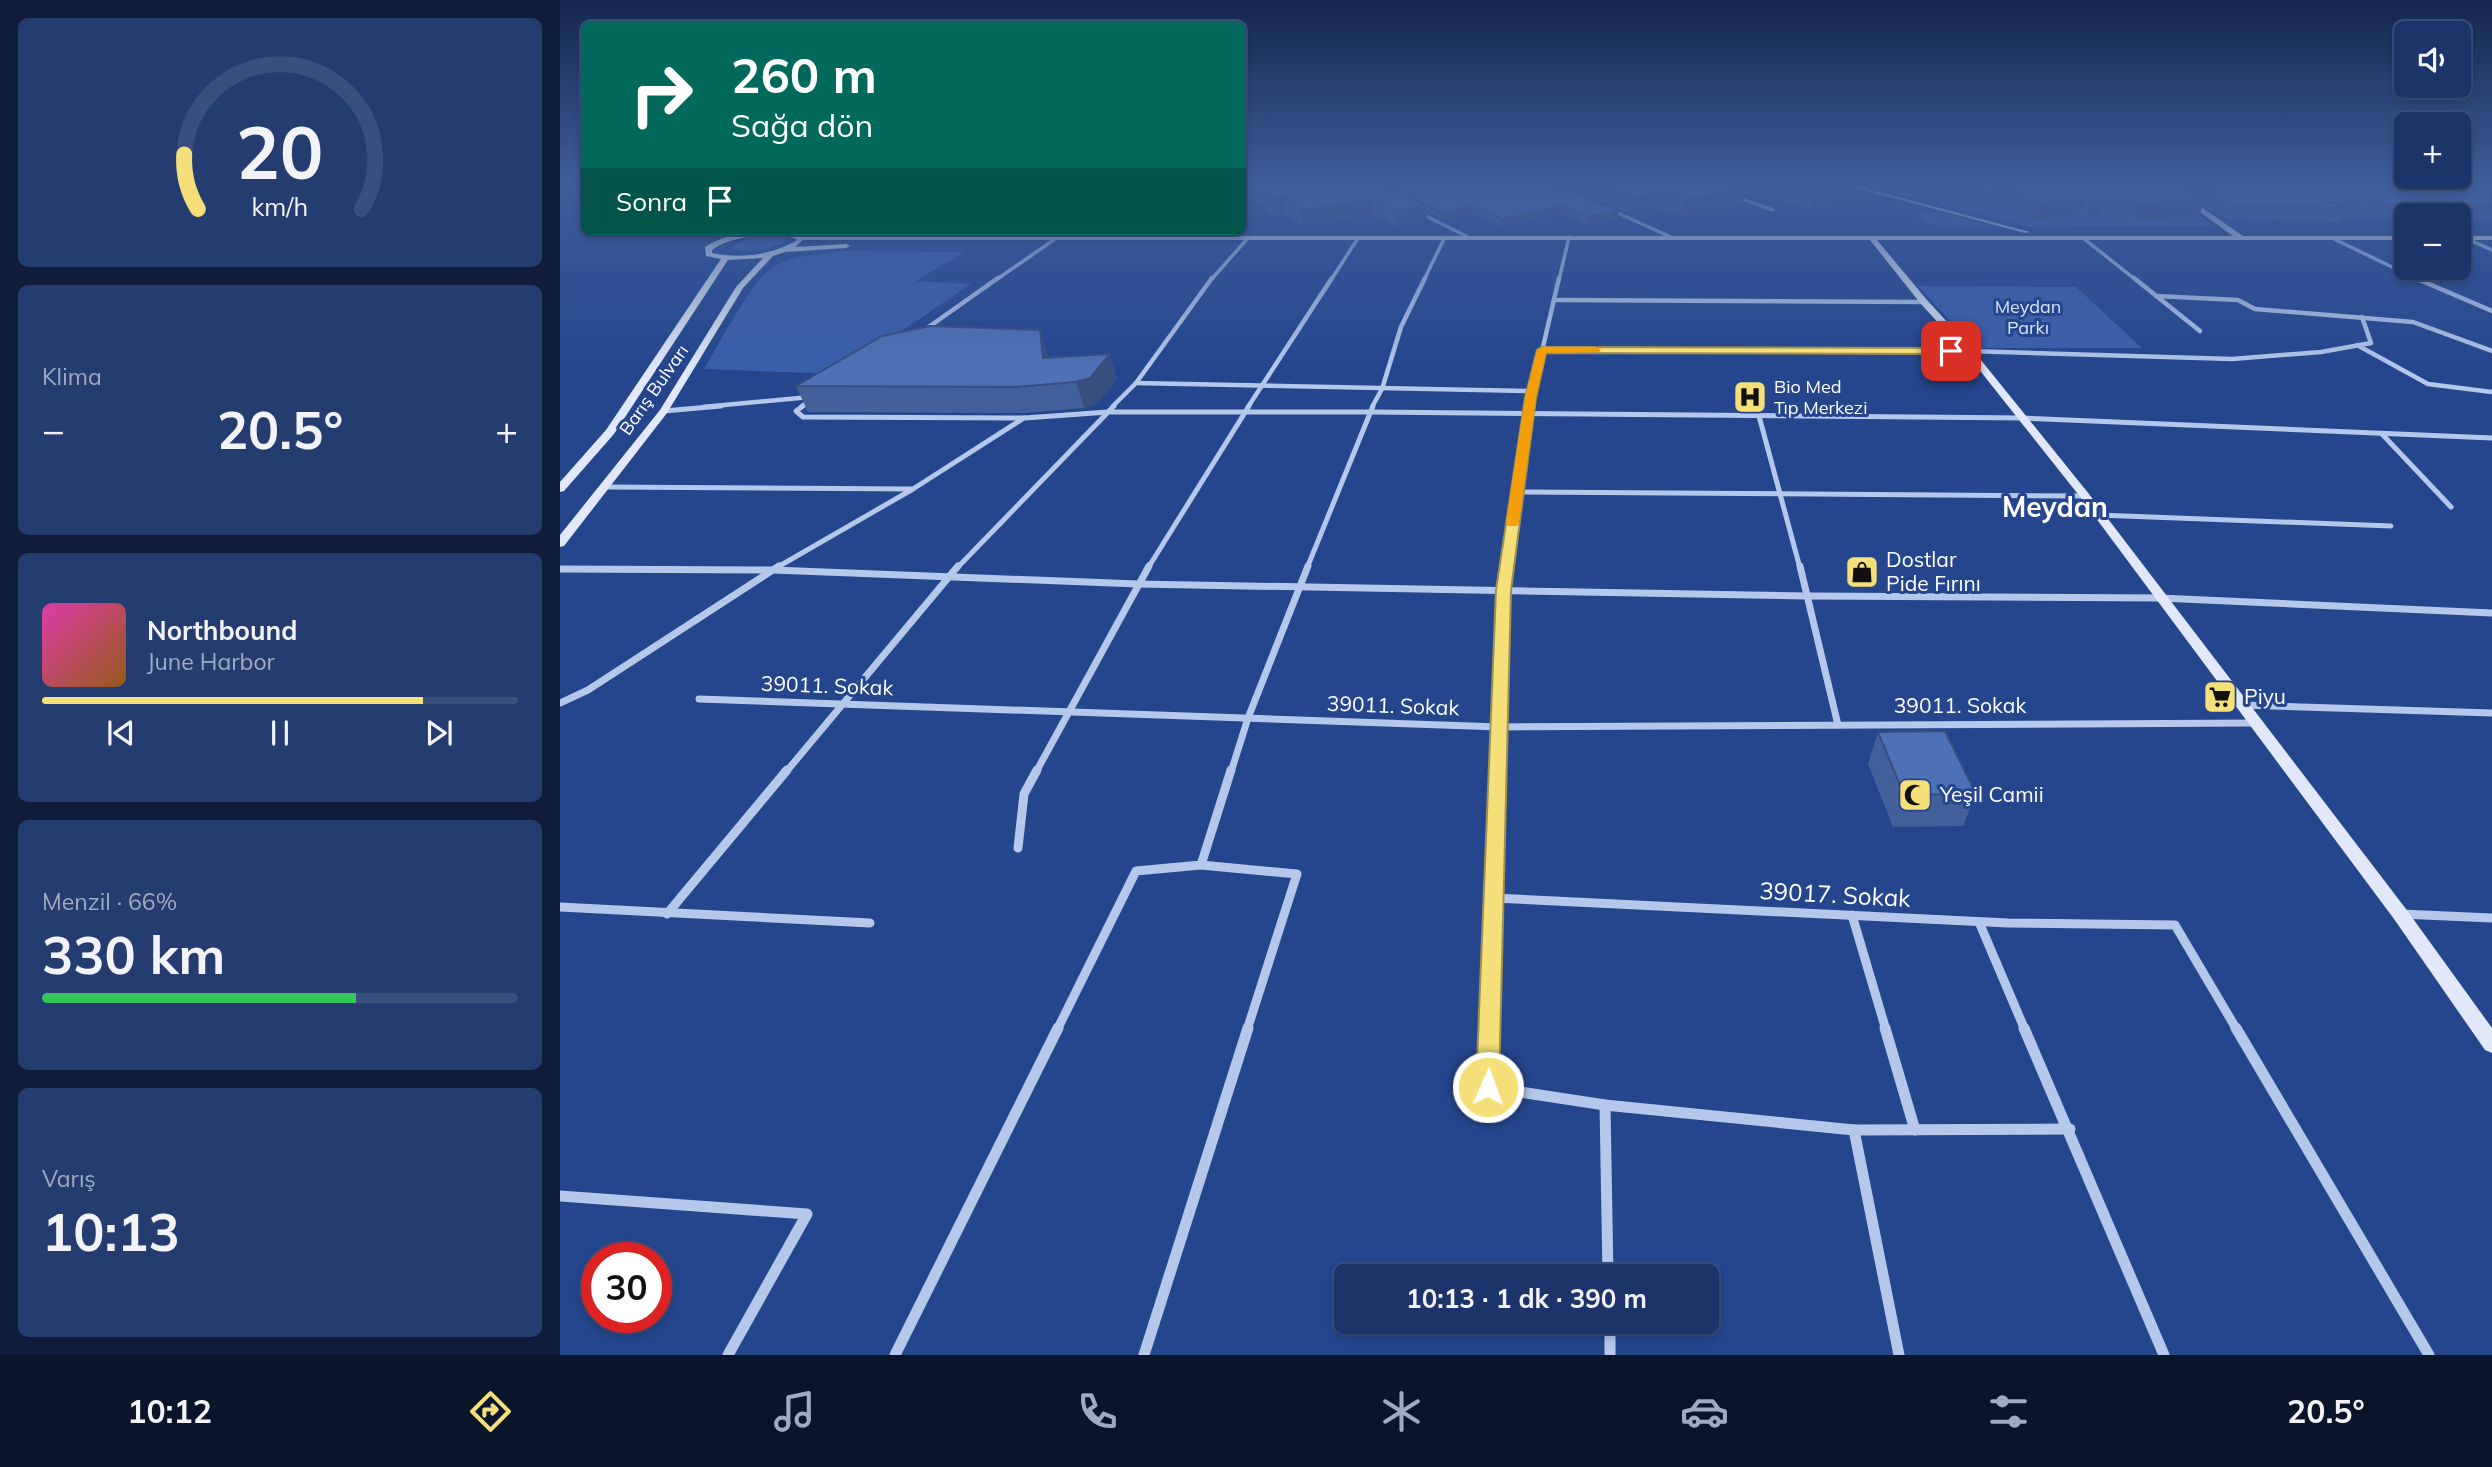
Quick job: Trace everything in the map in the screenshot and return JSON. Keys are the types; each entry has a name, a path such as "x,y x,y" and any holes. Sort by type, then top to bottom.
{"main road":[{"path":"722,242 708,249 709,254 724,258"},
{"name":"Barış Bulvarı","path":"560,489 610,432 724,258 776,252 798,242"},
{"path":"776,252 911,242"},
{"path":"1875,242 1924,302 1969,351 2085,496 2400,914 2492,1044"},
{"name":"Barış Bulvarı","path":"560,543 664,411 740,287 776,252"}],"street":[{"path":"920,332 1050,242"},
{"path":"667,914 949,576 1136,383 1209,282 1244,242"},
{"path":"1018,848 1024,794 1138,584 1244,413 1355,242"},
{"path":"1201,864 1248,718 1369,412 1382,389 1401,327 1442,242"},
{"path":"1568,242 1532,391 1504,590 1488,1087 1605,1105 1854,1130 2070,1129"},
{"path":"2088,242 2200,331"},
{"path":"2341,242 2449,295 2492,311"},
{"path":"2473,242 2492,250"},
{"path":"2156,296 2238,300 2255,309 2413,322 2492,351"},
{"path":"1554,300 1924,302"},
{"path":"1542,350 1969,351 2232,359 2321,352 2371,343 2362,317"},
{"path":"2357,345 2428,384 2492,392"},
{"path":"1136,383 1532,391"},
{"path":"664,411 815,396 796,411 803,417 1025,418 1108,412 1369,412 2024,418 2492,438"},
{"path":"1759,416 1808,596 1838,724"},
{"path":"560,703 588,690 773,570 913,489 1025,418"},
{"path":"2382,434 2451,507"},
{"path":"604,486 913,489"},
{"path":"1517,492 2085,496"},
{"path":"2098,515 2391,526"},
{"path":"560,569 773,570 1138,584 1808,596 2160,598 2492,613"},
{"name":"39011. Sokak","path":"699,699 1499,727 2255,723"},
{"path":"2241,705 2492,713"},
{"path":"895,1355 1136,871 1201,864 1297,874 1143,1355"},
{"name":"39017. Sokak","path":"1493,898 1979,922 2175,925 2429,1355"},
{"path":"560,907 870,923"},
{"path":"2400,914 2492,918"},
{"path":"1852,915 1915,1130"},
{"path":"1979,922 2070,1129 2164,1355"},
{"path":"1605,1105 1608,1264"},
{"path":"1854,1130 1899,1355"},
{"path":"560,1196 807,1214 728,1355"},
{"path":"1609,1334 1610,1355"}],"green space":[{"path":"784,242 753,251 733,248 737,244"},
{"path":"850,251 964,252 916,281 971,284 838,374 704,369 746,298 766,273 793,259"},
{"name":"Meydan Parkı","path":"1918,286 2076,287 2142,348 1975,348"}],"building":[{"path":"930,326 1040,330 1043,358 1110,354 1090,378 1076,382 1016,387 796,386 882,336"},
{"path":"1945,731 1976,794 1904,795 1878,732"}],"slow traffic":[{"path":"1513,523 1531,398 1542,350 1596,350"}],"place":[{"name":"Bio Med Tıp Merkezi","path":"1750,397"},
{"name":"Dostlar Pide Fırını","path":"1862,572"},
{"name":"Piyu","path":"2220,697"},
{"name":"Yeşil Camii","path":"1915,795"}],"district":[{"name":"Meydan","path":"2055,507"}],"route":[{"path":"1488,1087 1504,590 1531,398 1542,350 1951,351"}]}
